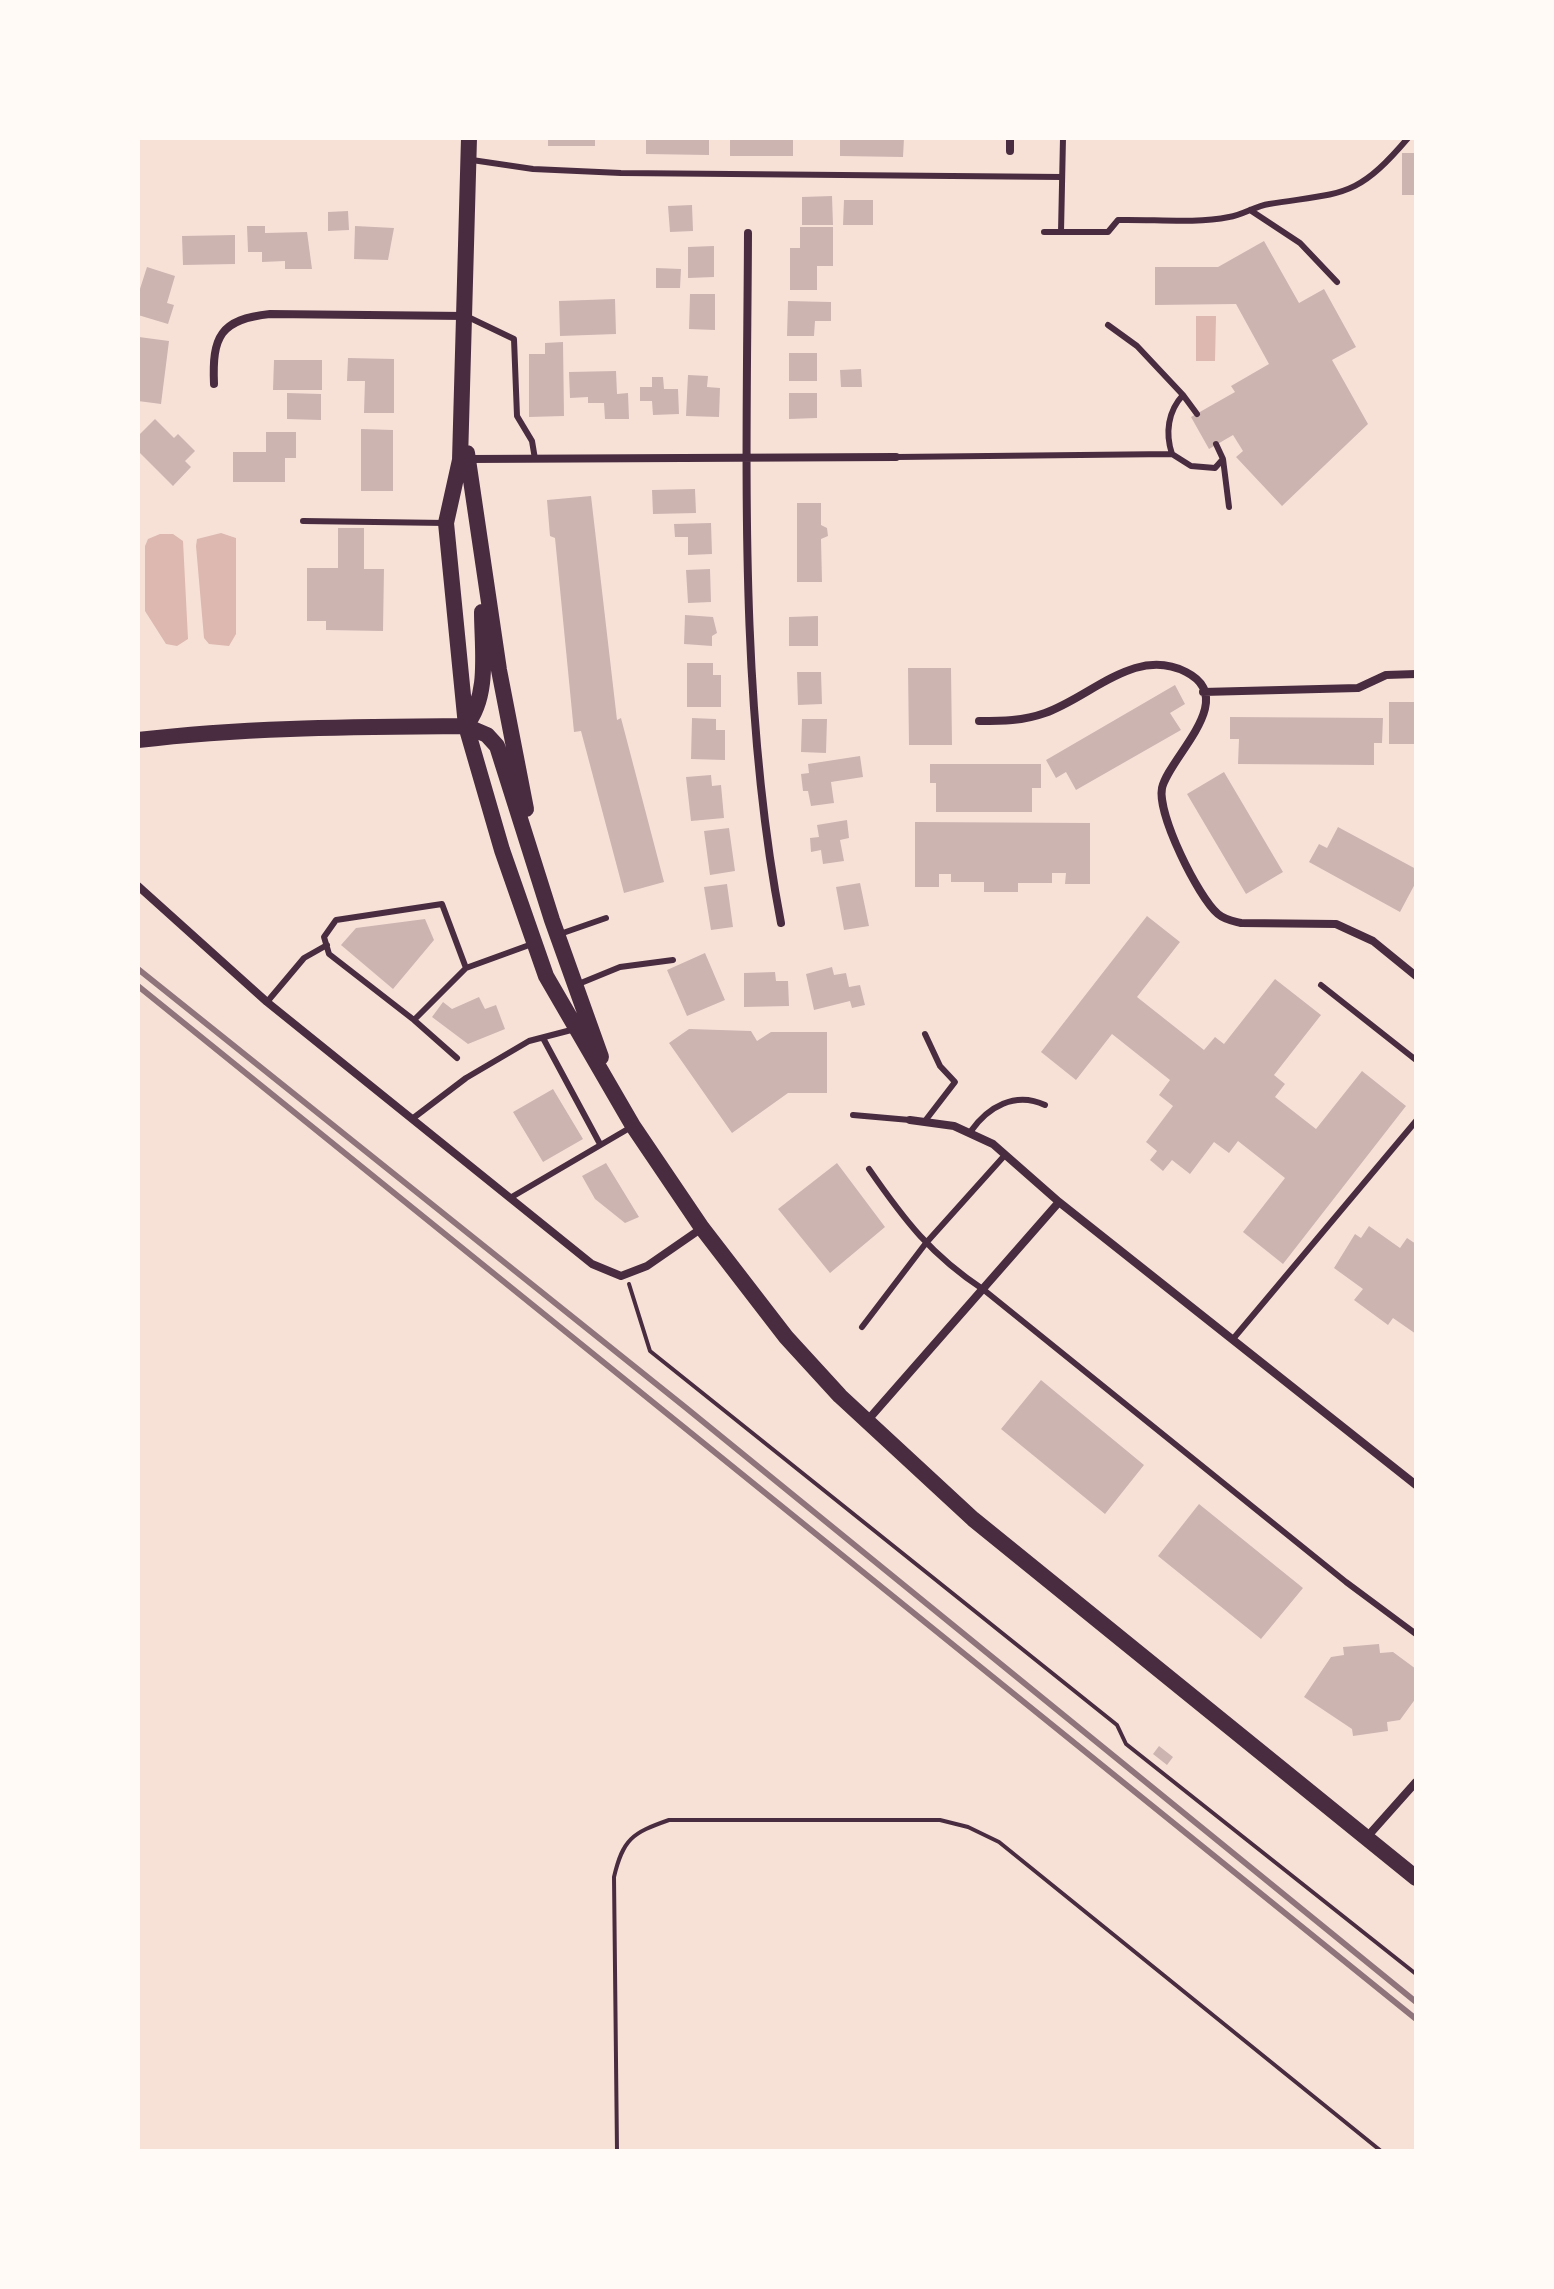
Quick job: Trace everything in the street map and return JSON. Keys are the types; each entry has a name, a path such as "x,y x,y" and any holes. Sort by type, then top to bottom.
{"main road":[{"path":"469,138 463,459 482,551 499,670 529,829 554,927"},
{"path":"463,459 446,523 466,726 532,944 576,1029 633,1126 702,1228 786,1337 867,1421 973,1519 1416,1878"},
{"path":"466,726 474,716 481,688 482,551"},
{"path":"138,740 214,731 466,726 487,735 497,746 554,927 617,1100"}],"street":[{"path":"1010,138 1010,151"},
{"path":"748,233 747,458 754,674 781,923"},
{"path":"214,384 216,342 227,327 244,318 270,314 465,316"},
{"path":"463,459 896,457"},
{"path":"979,721 1020,721 1048,712 1125,671 1145,665 1185,671 1199,682 1204,713 1198,730 1166,776 1161,800 1168,830 1211,906 1225,919 1241,923 1336,924 1373,941 1416,976"},
{"path":"1203,692 1358,688 1386,675 1416,674"},
{"path":"138,886 267,1002 592,1264 621,1276 647,1266 702,1228"},
{"path":"910,1120 971,1131 1005,1155 1059,1202 1416,1485"},
{"path":"867,1421 1059,1202"},
{"path":"1367,1837 1416,1782"}],"lane":[{"path":"1061,232 1063,138"},
{"path":"1044,232 1108,232 1118,220 1228,218 1266,204 1308,200 1350,190 1378,172 1408,138"},
{"path":"468,159 533,169 621,173 1062,177"},
{"path":"1250,210 1300,243 1337,282"},
{"path":"465,316 514,339 517,416 532,441 535,459"},
{"path":"1108,325 1137,346 1197,414"},
{"path":"1183,395 1173,406 1170,416 1172,454 1179,461 1201,468 1215,468 1223,459"},
{"path":"1216,444 1223,459 1229,507"},
{"path":"896,457 1172,454"},
{"path":"303,521 446,523"},
{"path":"457,1058 329,954 324,937 336,920 442,904 466,968"},
{"path":"554,927 606,918"},
{"path":"414,1020 466,968 532,944"},
{"path":"267,1002 304,958 327,945"},
{"path":"575,985 620,967 673,960"},
{"path":"1321,985 1416,1060"},
{"path":"412,1119 466,1078 529,1041 576,1029"},
{"path":"925,1034 935,1058 955,1082 925,1121"},
{"path":"543,1038 600,1144"},
{"path":"971,1131 987,1112 998,1105 1030,1100 1045,1105"},
{"path":"853,1115 910,1120"},
{"path":"1233,1339 1416,1121"},
{"path":"510,1198 633,1126"},
{"path":"862,1327 926,1243 1005,1155"},
{"path":"869,1169 901,1216 946,1265 984,1290 1358,1592 1416,1634"}],"path":[{"path":"626,1274 650,1351 1117,1725 1126,1744 1416,1974"},
{"path":"617,2151 614,1877 621,1848 640,1830 669,1820 940,1820 968,1827 999,1842 1381,2151"}],"shaded area":[{"path":"1196,316 1216,316 1215,361 1196,361"},
{"path":"221,533 236,538 236,634 229,646 209,644 204,638 196,546 197,539"},
{"path":"160,534 173,534 183,541 188,639 177,646 166,644 145,611 145,546 148,539"}],"building":[{"path":"548,138 595,138 595,146 548,146"},
{"path":"646,138 709,138 709,155 646,154"},
{"path":"730,138 793,138 793,156 730,156"},
{"path":"840,138 904,138 903,157 840,156"},
{"path":"1402,153 1416,153 1416,195 1402,195"},
{"path":"832,196 833,225 802,225 802,197"},
{"path":"844,200 873,200 873,225 843,225"},
{"path":"692,205 693,231 670,232 668,206"},
{"path":"348,211 349,230 328,231 328,212"},
{"path":"247,226 265,226 265,233 307,232 312,269 285,269 285,261 262,262 262,252 248,252"},
{"path":"355,226 394,228 388,260 354,259"},
{"path":"800,227 833,227 833,266 817,266 817,290 790,290 790,248 800,248"},
{"path":"235,235 235,264 183,265 182,236"},
{"path":"1264,241 1299,303 1324,289 1356,347 1332,360 1368,424 1282,506 1236,457 1243,451 1233,435 1209,449 1191,417 1235,392 1231,386 1269,364 1236,304 1155,305 1155,267 1218,267"},
{"path":"714,246 714,277 688,278 688,247"},
{"path":"147,267 175,276 167,303 174,305 168,324 138,315 138,295"},
{"path":"656,268 681,269 680,288 656,288"},
{"path":"690,294 715,294 715,330 689,329"},
{"path":"615,299 616,334 560,336 559,301"},
{"path":"788,301 831,302 831,321 815,321 814,336 787,336"},
{"path":"139,337 169,341 161,404 138,401"},
{"path":"563,342 564,416 529,417 529,354 545,354 545,343"},
{"path":"789,353 817,353 817,381 789,381"},
{"path":"348,358 394,359 394,413 364,413 365,381 347,381"},
{"path":"274,360 322,360 322,390 273,390"},
{"path":"861,369 862,387 841,387 840,370"},
{"path":"616,371 617,394 628,393 629,419 605,419 604,403 588,403 588,397 570,398 569,372"},
{"path":"688,375 708,376 707,387 720,388 719,417 686,416"},
{"path":"652,377 663,377 664,389 678,389 679,414 653,415 652,401 640,401 640,387 652,387"},
{"path":"287,393 321,394 321,420 287,419"},
{"path":"789,393 817,393 817,418 789,419"},
{"path":"155,419 174,438 178,434 195,451 185,461 191,467 173,486 138,451 138,436"},
{"path":"361,429 393,430 393,491 361,491"},
{"path":"266,432 296,432 296,458 285,458 285,482 233,482 233,452 266,452"},
{"path":"695,489 696,513 653,514 652,490"},
{"path":"591,496 617,720 621,718 664,882 624,893 581,731 574,732 555,538 550,536 547,500"},
{"path":"797,503 821,503 821,525 827,528 828,536 821,539 822,582 797,582"},
{"path":"711,523 712,554 688,555 688,537 675,537 674,524"},
{"path":"338,528 364,528 364,569 384,569 383,631 326,630 326,621 307,621 307,568 338,568"},
{"path":"710,569 711,602 688,603 686,570"},
{"path":"685,615 713,617 717,633 712,636 712,646 684,644"},
{"path":"818,616 818,646 789,646 789,617"},
{"path":"687,663 713,663 713,675 721,675 721,707 687,707"},
{"path":"908,668 951,668 952,745 909,745"},
{"path":"797,672 821,672 822,704 798,705"},
{"path":"1175,685 1185,704 1170,713 1181,730 1076,790 1066,772 1056,778 1046,760"},
{"path":"1389,702 1416,702 1416,744 1389,744"},
{"path":"1230,717 1383,718 1382,743 1374,743 1374,765 1238,764 1239,739 1230,739"},
{"path":"692,718 716,719 716,730 725,730 725,760 691,759"},
{"path":"802,719 827,719 826,753 801,752"},
{"path":"860,756 863,777 831,782 834,803 811,806 808,791 803,791 801,774 809,773 808,764"},
{"path":"930,764 1041,764 1041,788 1032,788 1032,812 936,812 936,783 930,783"},
{"path":"1224,772 1283,872 1246,894 1187,794"},
{"path":"711,775 712,786 721,785 724,818 691,821 686,777"},
{"path":"847,820 849,838 840,840 844,861 823,864 821,850 811,852 810,838 819,837 817,825"},
{"path":"915,822 1090,823 1090,884 1065,884 1066,873 1052,873 1052,883 1018,883 1018,892 984,892 984,882 951,882 951,874 939,874 939,887 915,887"},
{"path":"1338,827 1416,869 1416,882 1400,912 1309,862 1319,844 1327,848"},
{"path":"729,828 735,871 710,875 704,831"},
{"path":"860,883 869,926 844,930 836,887"},
{"path":"727,884 733,927 711,930 704,887"},
{"path":"1147,916 1180,942 1137,997 1204,1050 1215,1037 1224,1044 1275,979 1321,1015 1274,1075 1285,1084 1275,1097 1316,1129 1362,1071 1406,1106 1283,1264 1243,1232 1285,1178 1238,1141 1229,1153 1214,1142 1190,1174 1172,1160 1163,1171 1150,1160 1157,1151 1146,1142 1173,1106 1159,1095 1170,1080 1112,1034 1076,1080 1041,1052"},
{"path":"425,919 434,940 393,989 341,945 356,928"},
{"path":"705,953 725,1000 687,1016 667,970"},
{"path":"832,967 834,975 846,973 849,987 860,985 865,1005 852,1008 850,1001 814,1010 806,974"},
{"path":"775,972 776,981 788,981 789,1006 744,1007 744,973"},
{"path":"479,997 485,1009 496,1005 505,1029 468,1044 432,1017 443,1002 452,1009"},
{"path":"689,1029 751,1031 757,1041 771,1032 827,1032 827,1093 788,1093 732,1133 669,1043"},
{"path":"553,1089 583,1139 543,1162 513,1112"},
{"path":"606,1163 639,1217 625,1223 595,1199 582,1176"},
{"path":"837,1163 885,1227 830,1273 778,1209"},
{"path":"1369,1226 1400,1248 1407,1238 1416,1244 1416,1334 1393,1318 1388,1325 1354,1300 1363,1289 1334,1268 1355,1234 1361,1238"},
{"path":"1041,1380 1144,1465 1105,1514 1001,1429"},
{"path":"1199,1504 1303,1588 1261,1639 1158,1556"},
{"path":"1379,1644 1380,1653 1393,1652 1416,1669 1416,1698 1400,1720 1387,1722 1388,1731 1353,1736 1352,1729 1304,1697 1331,1657 1344,1655 1343,1647"},
{"path":"1159,1746 1173,1757 1167,1765 1153,1754"}],"railway":[{"path":"138,969 685,1407 1416,2002"},
{"path":"138,986 1416,2019"}]}
